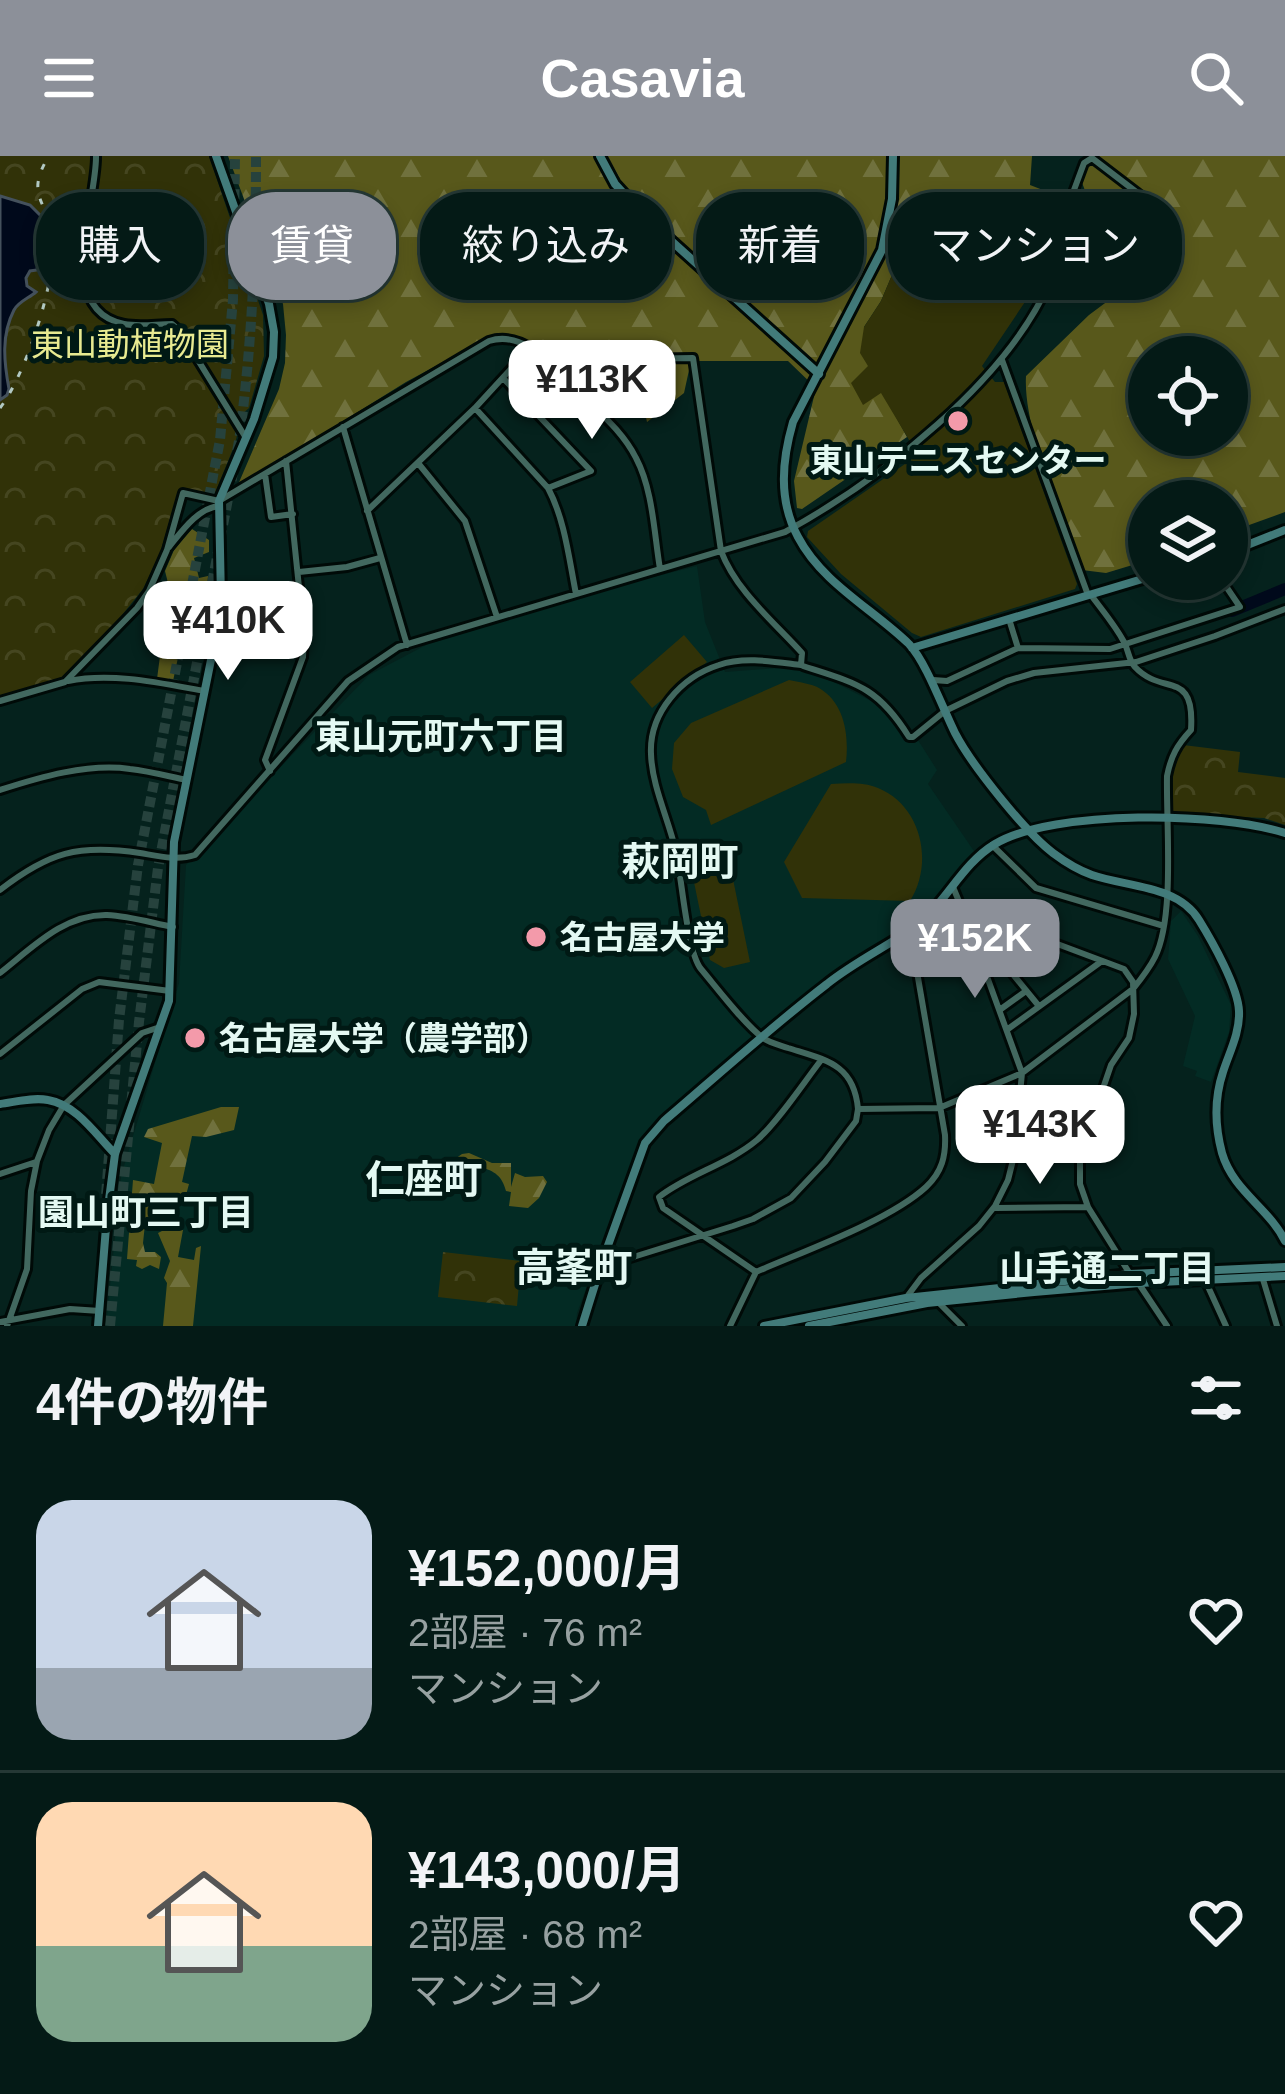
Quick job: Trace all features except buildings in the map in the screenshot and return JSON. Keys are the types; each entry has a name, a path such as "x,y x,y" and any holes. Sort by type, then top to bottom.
{"street":[{"path":"96,156 83,270 92,304 118,322 172,324 246,438"},
{"path":"98,1326 115,1154 170,992 174,842 221,599 219,503 273,357 274,332 263,286 216,156"},
{"path":"892,156 892,199 882,250 793,422 784,457 784,495 794,527 826,572 912,648 970,758 1030,832 1081,870 1166,894 1194,913 1238,1000 1238,1025 1216,1103 1218,1136 1229,1172 1285,1241"},
{"path":"600,157 615,184 647,219 819,374"},
{"path":"1092,158 1152,204 1125,243 1111,243 1073,192 1084,163 1092,158"},
{"path":"0,890 44,861 79,850 105,848 174,858 195,855 348,681 398,647 794,527 915,444 1002,360 1038,300"},
{"path":"167,550 209,506 496,338 505,338 531,347 622,436 645,479 660,569"},
{"path":"367,511 476,408 531,347"},
{"path":"580,393 630,358 693,358 722,551 736,582 802,653 801,665"},
{"path":"858,1109 939,1108 1022,1073 1133,989 1155,957 1164,926 1170,759 1191,730 1192,706 1183,690 1143,675 1130,662 1126,644 1089,595 1002,360"},
{"path":"503,378 591,471 548,488"},
{"path":"476,408 548,488 562,524 576,595"},
{"path":"343,427 407,645"},
{"path":"270,771 265,760 303,657 286,461"},
{"path":"418,463 465,521 497,617"},
{"path":"265,473 271,517 292,514"},
{"path":"64,682 148,591 167,550 183,493 219,503"},
{"path":"1248,544 1285,528"},
{"path":"299,572 380,558"},
{"path":"912,648 1128,583"},
{"path":"929,680 947,681 1018,648 1110,650 1240,607 1235,600"},
{"path":"602,1262 630,1258 753,1219 791,1198 856,1121 858,1109 852,1080 844,1071 762,1037 696,963 676,850 650,752 654,724 670,698 719,664 771,661 801,665 867,688 883,701 909,737 914,737 945,711 1007,682 1034,673 1130,662 1285,609"},
{"path":"1009,619 1018,648"},
{"path":"0,700 82,678 136,680 204,692"},
{"path":"0,790 32,779 125,768 186,780"},
{"path":"582,1326 645,1144 664,1121 830,981 931,915 992,845 1080,819 1234,822 1285,833"},
{"path":"992,845 1036,888 1164,926"},
{"path":"906,1298 920,1278 993,1208 1014,1156 1022,1073 953,886"},
{"path":"0,973 54,931 85,918 121,916 173,927"},
{"path":"965,916 1124,969 1133,982 1129,1038 1111,1065 1080,1163 1080,1184 1088,1207 1130,1274"},
{"path":"730,1326 756,1272 903,1204 929,1185 946,1155 910,931"},
{"path":"985,966 1002,961 1039,1006"},
{"path":"1008,1029 1102,961"},
{"path":"0,1054 82,989 99,982 170,992"},
{"path":"1001,1009 1026,992"},
{"path":"6,1323 27,1269 31,1191 49,1130 64,1105 142,1033 161,1027"},
{"path":"756,1272 663,1208 658,1198 758,1139 822,1059"},
{"path":"0,1104 44,1099 64,1105 115,1154"},
{"path":"0,1174 37,1161"},
{"path":"993,1208 1088,1207"},
{"path":"764,1326 906,1298 1130,1274 1285,1267"},
{"path":"1262,1276 1277,1326"},
{"path":"809,1326 937,1302 1138,1283 1285,1276"},
{"path":"1205,1280 1226,1326"},
{"path":"1138,1283 1167,1326"},
{"path":"937,1302 962,1326"},
{"path":"6,1323 70,1309 100,1311"},
{"path":"868,1326 873,1314"}],"shaded area":[{"name":"名古屋大学","path":"697,566 705,622 725,672 790,667 820,675 877,704 916,737 937,770 928,784 976,854 915,922 836,972 754,1037 643,1138 576,1326 106,1326 121,1176 179,983 186,865 369,675 428,644"},
{"path":"1181,911 1231,1005 1229,1032 1211,1082 1183,1066 1195,1016 1168,959 1171,921"}],"green space":[{"name":"東山動植物園","path":"0,156 209,156 228,212 228,300 258,300 263,315 264,356 249,408 242,414 215,493 178,492 160,553 143,589 89,656 55,684 0,698"},
{"path":"228,156 1032,156 1030,185 1048,192 888,192 888,284 864,327 868,366 907,437 802,509 797,508 794,481 816,388 788,361 691,361 684,393 647,422 635,366 579,388 530,341 497,333 406,382 237,487 279,389 286,335 282,300 396,300 396,192 241,192"},
{"path":"1085,156 1285,156 1285,512 1248,525 1248,480 1128,480 1128,566 1106,573 1082,570 1037,447 1026,376 1109,300 1182,300 1182,192 1086,192 1077,169"},
{"name":"東山テニスセンター","path":"888,284 888,300 1026,300 982,366 995,382 1004,382 1075,589 921,637 841,574 807,537 808,531 918,455 881,393 863,405 851,383 868,366 860,353 864,327"},
{"path":"192,529 209,540 209,552 194,558 199,578 208,576 204,636 191,634 180,648 173,681 157,679 169,587 165,571 174,550"},
{"path":"684,635 707,662 652,708 630,682"},
{"path":"789,680 819,688 835,702 846,731 846,762 711,825 706,810 683,797 672,769 674,743 691,723"},
{"path":"1183,745 1240,752 1238,772 1285,778 1285,825 1264,818 1171,811 1173,772"},
{"path":"831,784 873,786 905,808 920,837 922,853 910,901 802,898 784,862"},
{"path":"726,845 750,962 724,968 710,960 688,853"},
{"path":"221,1107 239,1107 234,1130 192,1136 182,1182 189,1184 186,1195 176,1201 171,1224 145,1224 145,1252 161,1257 159,1269 136,1266 137,1260 127,1259 133,1180 154,1184 162,1143 144,1137 148,1129"},
{"path":"469,1153 492,1163 511,1163 511,1187 515,1173 543,1176 547,1182 539,1198 528,1208 509,1206 511,1192 497,1175 480,1167 440,1197 442,1168"},
{"path":"170,1227 183,1230 178,1257 194,1260 201,1246 193,1326 163,1326 164,1278 170,1261 158,1233"},
{"path":"443,1252 521,1261 517,1306 438,1297"}],"water":[{"path":"0,196 36,211 36,270 26,278 27,286 36,292 16,307 10,319 5,339 9,389 0,400"}],"waterway":[{"path":"1232,611 1285,589"},
{"path":"949,684 989,665"}],"tunnel":[{"path":"105,1209 119,1020 138,865 220,440 233,300 235,156"},
{"path":"110,1326 158,868 239,441 252,299 256,156"}],"railway":[{"path":"0,408 29,350 50,277 53,237 38,191 49,156"}],"place":[{"name":"東山テニスセンター","path":"958,421"},
{"name":"名古屋大学","path":"536,937"},
{"name":"名古屋大学（農学部）","path":"195,1038"}],"district":[{"name":"東山元町六丁目","path":"441,736"},
{"name":"萩岡町","path":"680,861"},
{"name":"仁座町","path":"424,1179"},
{"name":"園山町三丁目","path":"146,1212"},
{"name":"高峯町","path":"574,1267"},
{"name":"山手通二丁目","path":"1107,1268"}]}
